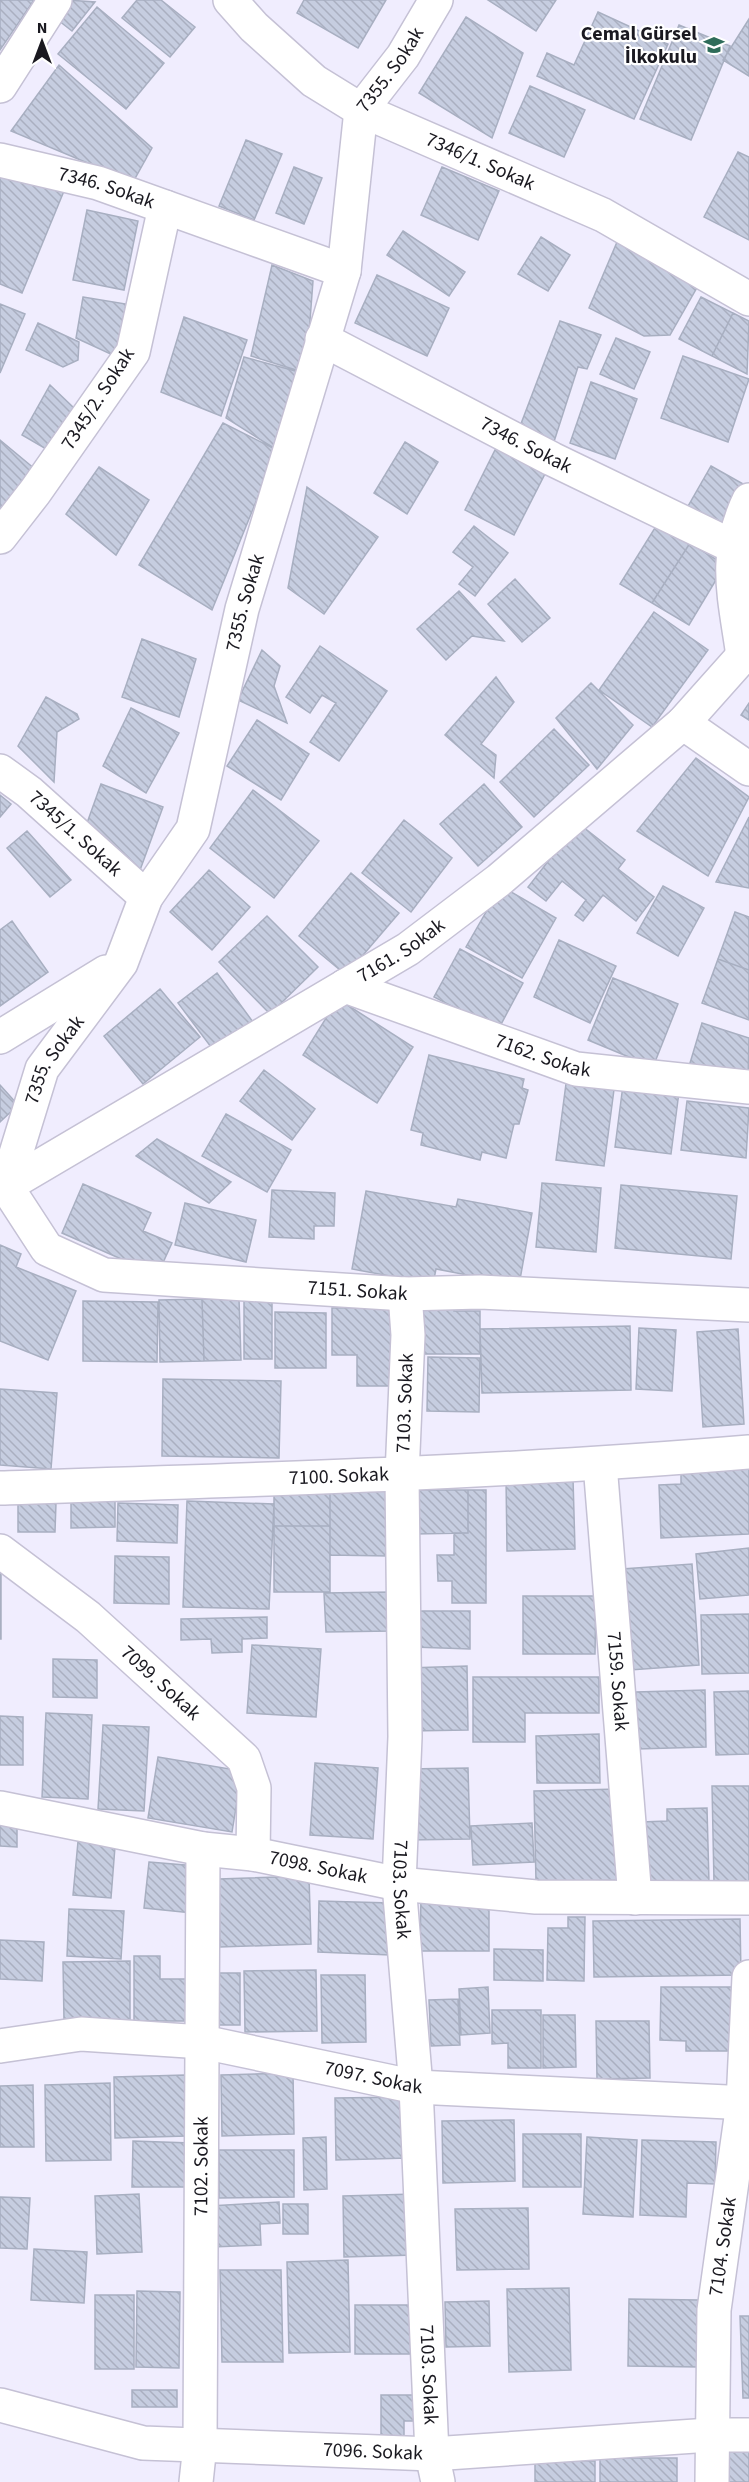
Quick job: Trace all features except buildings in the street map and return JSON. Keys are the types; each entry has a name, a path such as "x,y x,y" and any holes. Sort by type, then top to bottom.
{"street":[{"path":"0,86 55,0"},
{"name":"7346/1. Sokak","path":"230,0 254,27 314,81 361,110 603,215 749,299"},
{"name":"7355. Sokak","path":"6,1186 42,1069 121,963 146,897 193,829 242,609 344,271 361,110 402,56 436,0"},
{"name":"7346. Sokak","path":"0,160 98,183 344,271"},
{"name":"7345/2. Sokak","path":"0,537 35,492 133,352 165,207"},
{"name":"7346. Sokak","path":"322,339 552,459 732,546"},
{"path":"746,652 732,578 732,546 749,500"},
{"name":"7161. Sokak","path":"6,1186 408,949 499,880 683,723 746,652"},
{"path":"683,723 749,769"},
{"name":"7345/1. Sokak","path":"0,771 29,792 146,897"},
{"path":"0,1037 121,963"},
{"name":"7162. Sokak","path":"345,986 576,1069 749,1087"},
{"name":"7151. Sokak","path":"6,1186 47,1249 104,1275 405,1294 480,1292 749,1305"},
{"name":"7103. Sokak","path":"405,1294 408,1335 402,1475 405,1737 399,1884 416,2087 435,2468"},
{"name":"7100. Sokak","path":"0,1488 402,1475 600,1464 749,1452"},
{"name":"7159. Sokak","path":"600,1464 634,1898"},
{"name":"7099. Sokak","path":"0,1551 88,1617 244,1759 254,1788 253,1854"},
{"name":"7098. Sokak","path":"0,1808 203,1849 253,1854 399,1884 536,1897 749,1898"},
{"name":"7102. Sokak","path":"196,2482 200,2445 203,1849"},
{"name":"7104. Sokak","path":"712,2482 710,2435 714,2310 746,2103 749,1977"},
{"name":"7097. Sokak","path":"0,2046 81,2034 202,2042 416,2087 746,2103"},
{"name":"7096. Sokak","path":"0,2405 143,2443 200,2445 435,2468 710,2435 749,2435"}],"place":[{"name":"Cemal Gürsel İlkokulu","path":"714,45"}]}
